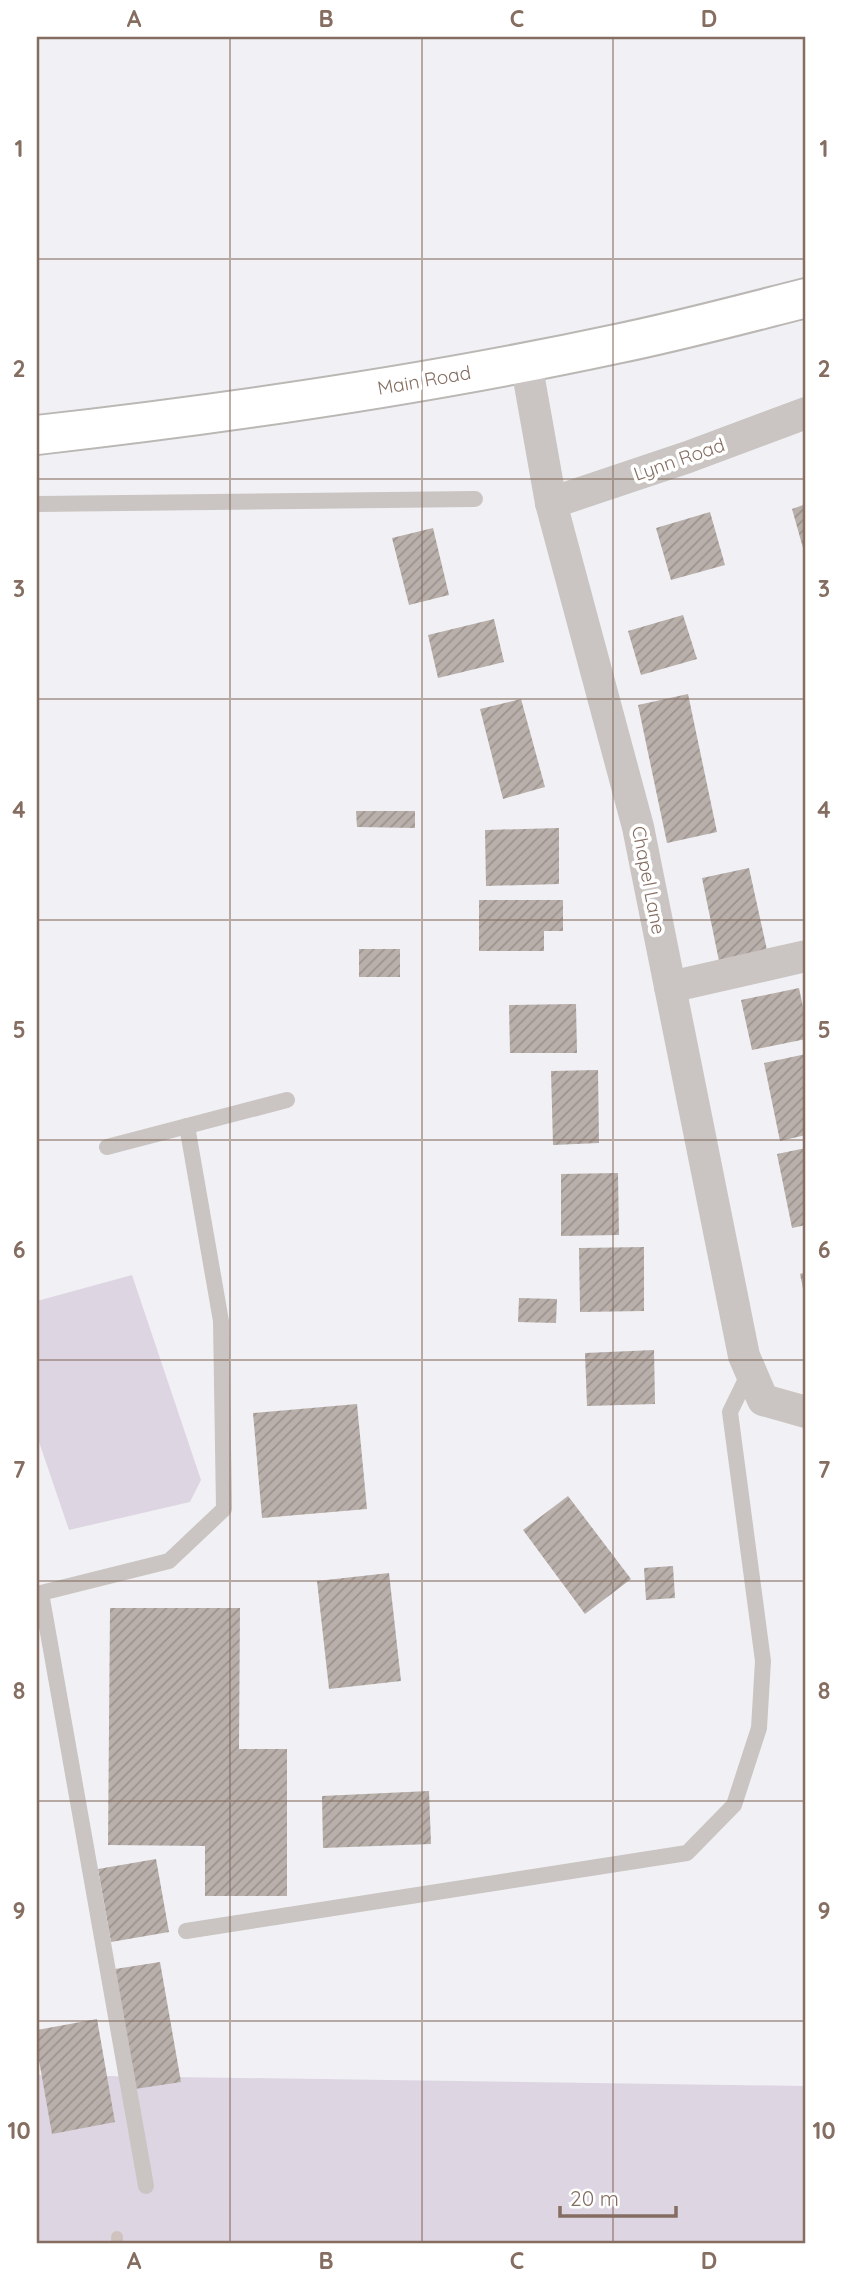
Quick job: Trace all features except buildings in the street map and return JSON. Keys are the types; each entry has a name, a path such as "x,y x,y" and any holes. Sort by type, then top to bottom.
{"highway":[{"name":"Main Road","path":"37,435 313,400 617,344 806,298"}],"street":[{"name":"Chapel Lane","path":"526,362 551,503 638,827 744,1356 763,1400 806,1412"},
{"name":"Lynn Road","path":"551,503 688,457 806,413"},
{"path":"670,987 806,956"}],"lane":[{"path":"37,504 475,499"},
{"path":"107,1147 287,1100"},
{"path":"145,2186 41,1594 169,1560 224,1508 221,1321 187,1126"},
{"path":"186,1931 687,1853 734,1805 759,1728 764,1661 730,1412 750,1371"}],"shaded area":[{"path":"132,1275 201,1480 190,1502 69,1530 37,1436 37,1301"},
{"path":"37,2075 806,2086 806,2243 37,2243"}],"waterway":[{"path":"117,2237 117,2243"}]}
